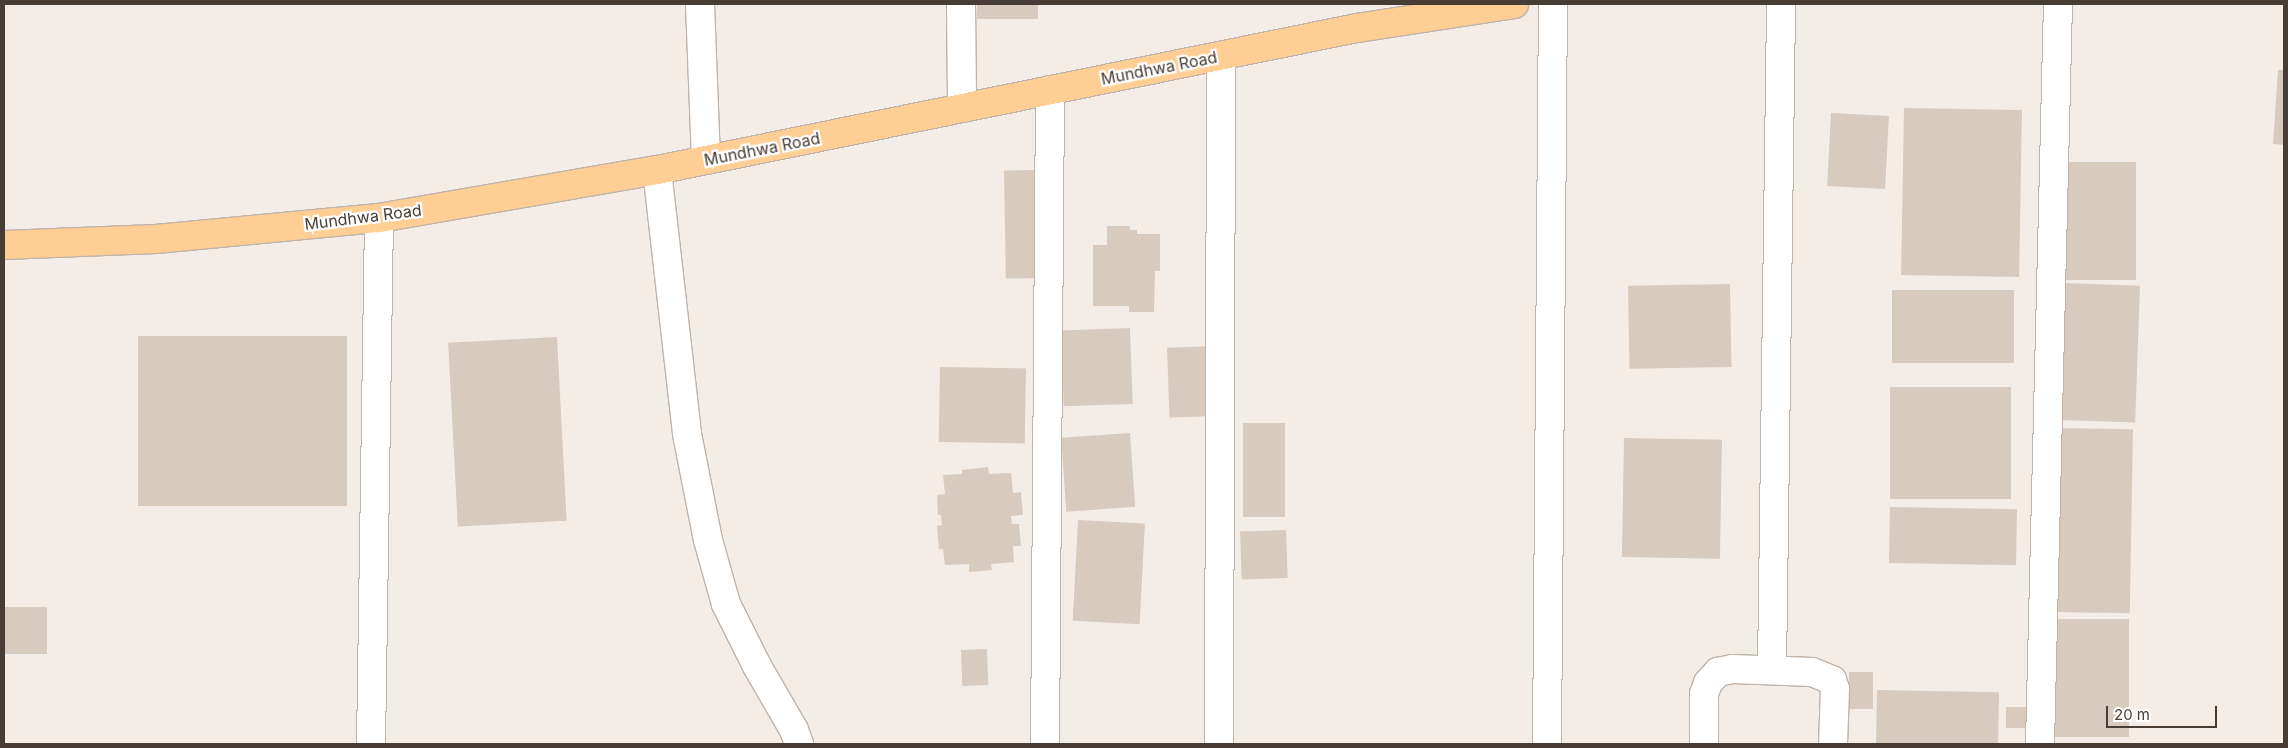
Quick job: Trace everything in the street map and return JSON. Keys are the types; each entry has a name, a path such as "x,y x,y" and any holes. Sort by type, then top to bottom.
{"main road":[{"name":"Mundhwa Road","path":"4,245 156,239 379,218 658,170 1221,56 1394,13 1514,4"}],"street":[{"path":"700,4 706,160"},
{"path":"961,4 962,108"},
{"path":"1547,744 1553,4"},
{"path":"1772,669 1781,4"},
{"path":"2040,744 2058,4"},
{"path":"1219,744 1221,56"},
{"path":"1045,744 1050,90"},
{"path":"658,170 687,434 708,540 726,604 757,666 794,730 799,744"},
{"path":"371,744 379,218"},
{"path":"1704,744 1704,694 1708,683 1718,672 1732,669 1812,672 1832,680 1835,689 1833,744"}],"building":[{"path":"977,4 1038,4 1038,19 977,19"},
{"path":"2278,70 2284,70 2284,145 2273,144"},
{"path":"1904,108 2022,110 2019,277 1901,275"},
{"path":"1831,113 1889,116 1885,189 1827,186"},
{"path":"2061,162 2136,162 2136,280 2061,280"},
{"path":"1037,170 1039,278 1006,279 1004,171"},
{"path":"1107,226 1130,226 1130,230 1137,230 1137,234 1160,234 1160,271 1155,271 1154,312 1129,312 1129,306 1093,306 1093,245 1107,245"},
{"path":"2064,283 2140,286 2135,423 2059,420"},
{"path":"1730,284 1731,367 1629,369 1628,286"},
{"path":"1892,290 2014,290 2014,363 1892,363"},
{"path":"1130,328 1133,404 1064,406 1061,330"},
{"path":"138,336 347,336 347,506 138,506"},
{"path":"557,337 567,521 458,526 448,343"},
{"path":"1214,346 1216,416 1169,418 1167,348"},
{"path":"940,367 1026,369 1025,443 939,442"},
{"path":"1890,387 2011,387 2011,499 1890,499"},
{"path":"1243,423 1285,423 1285,517 1243,517"},
{"path":"2056,428 2133,429 2130,613 2053,612"},
{"path":"1130,433 1135,507 1066,512 1061,438"},
{"path":"1624,438 1722,440 1720,559 1622,557"},
{"path":"988,467 989,474 1011,473 1013,493 1021,492 1023,515 1011,516 1012,524 1019,524 1021,546 1013,546 1014,562 991,564 992,570 969,572 969,564 945,565 943,549 939,549 937,526 942,525 941,515 938,515 937,495 945,494 943,475 962,474 962,470"},
{"path":"1890,507 2017,509 2016,565 1889,563"},
{"path":"1078,520 1145,524 1140,624 1073,621"},
{"path":"1286,530 1288,578 1242,580 1240,532"},
{"path":"4,607 47,607 47,654 4,654"},
{"path":"2054,619 2129,619 2129,737 2054,737"},
{"path":"987,649 988,685 962,686 961,650"},
{"path":"1849,672 1873,672 1873,709 1849,709"},
{"path":"1877,690 1999,692 1998,744 1876,744"},
{"path":"2006,707 2028,707 2028,728 2006,728"}]}
